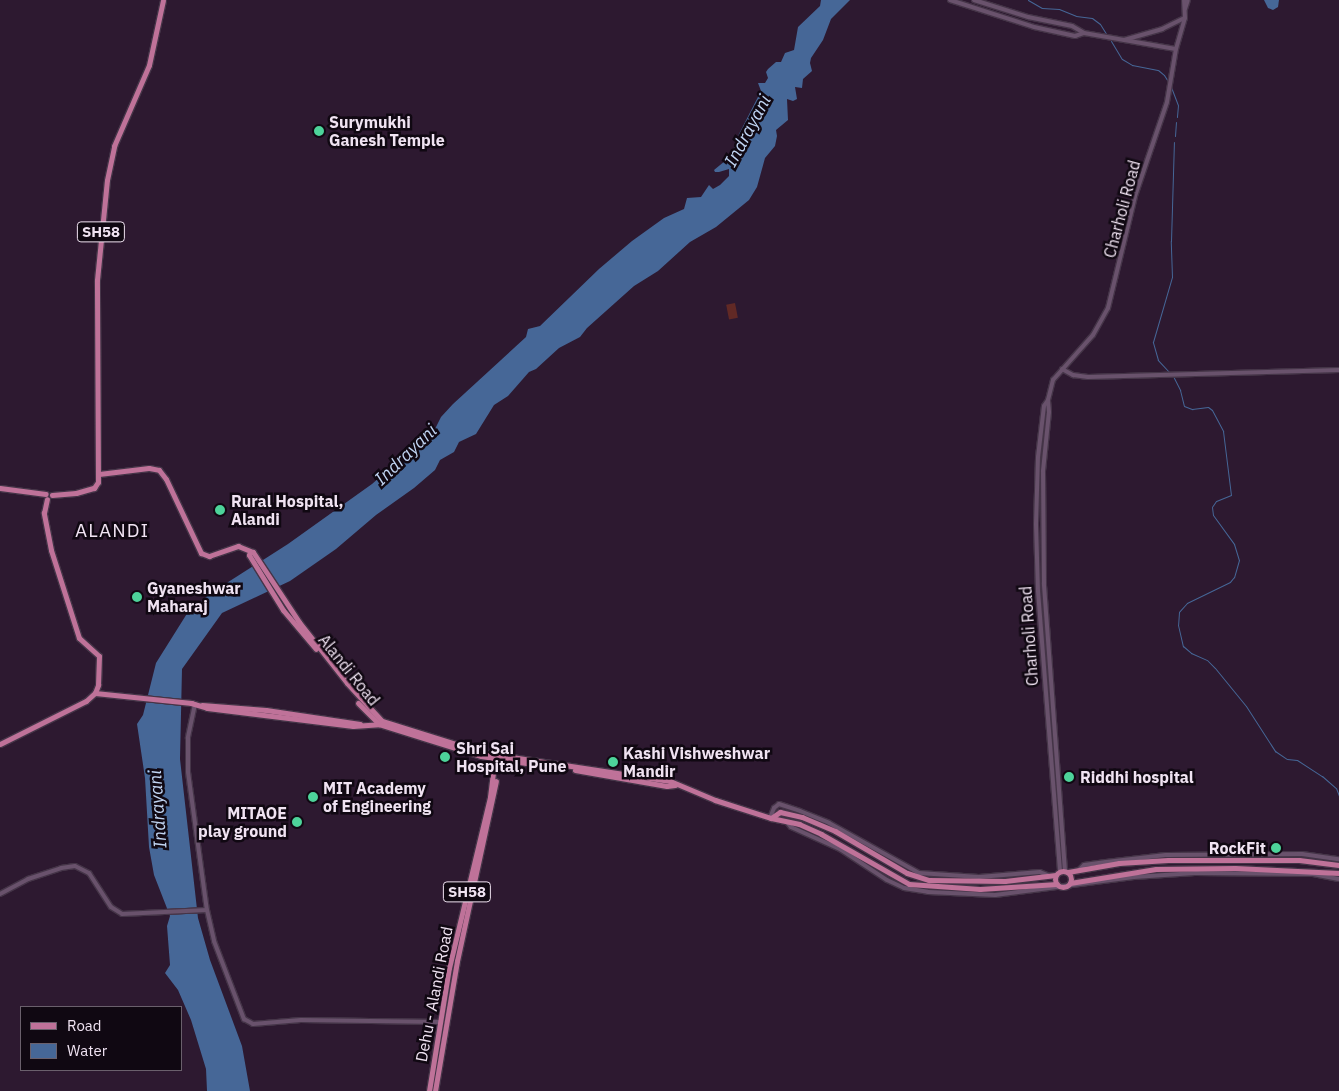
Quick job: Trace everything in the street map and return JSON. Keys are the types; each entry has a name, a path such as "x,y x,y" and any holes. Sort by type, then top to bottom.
{"main road":[{"name":"SH58","path":"99,474 97,280 107,180 114,146 149,65 163,0"},
{"name":"Alandi Road","path":"99,474 155,468 166,479 203,555 209,556 238,546 252,555 286,608 330,666 380,722 497,758"},
{"path":"0,488 48,496 76,493 94,488 99,474"},
{"path":"0,744 86,701 95,693 99,675 99,656 81,642 47,532 44,513 48,496"},
{"path":"95,693 360,724 380,722"},
{"name":"Alandi Road","path":"380,722 497,758"},
{"path":"497,758 660,779 822,834 909,884 980,889 1057,884 1064,887 1070,883 1156,869 1235,868 1339,873"},
{"name":"Dehu - Alandi Road","path":"429,1091 449,968 490,798 497,758"},
{"name":"Dehu - Alandi Road","path":"435,1091 454,977 494,797 497,758"},
{"path":"771,818 780,812 802,817 858,841 915,877 929,880 1005,881 1049,876 1062,872 1119,863 1168,860 1299,860 1339,865"},
{"path":"1057,884 1062,872"},
{"path":"1062,872 1070,877 1070,883"}],"street":[{"path":"950,0 1034,27 1075,36 1084,33"},
{"path":"974,0 1028,17 1072,26 1084,33 1176,50"},
{"name":"Charholi Road","path":"1062,872 1038,591 1036,524 1038,457 1044,406 1048,400 1051,384 1093,335 1108,308 1134,196 1162,120 1170,89 1176,50 1185,18 1184,0"},
{"name":"Charholi Road","path":"1185,8 1188,0"},
{"path":"1124,40 1162,29 1185,18"},
{"path":"1062,369 1073,375 1088,377 1167,374 1226,375 1339,370"},
{"path":"193,704 188,738 188,772 205,910 244,1019 248,1023 310,1020 440,1022"},
{"path":"771,818 776,806 781,804 829,823 858,841"},
{"path":"787,822 791,827 840,850 887,880 904,888 928,892 985,895 1061,888 1142,876 1194,873 1292,874 1339,879"},
{"path":"1078,870 1084,866 1138,857 1188,855 1308,855 1339,860"},
{"path":"0,894 28,879 61,868 75,866 84,869 92,877 114,910 122,914 144,915 205,910"}],"shaded area":[{"path":"735,303 738,318 729,319 726,305"}],"water":[{"name":"Indrayani","path":"821,0 850,0 831,19 823,40 811,58 812,71 803,79 802,88 795,87 797,99 793,101 787,99 788,120 776,130 775,146 765,158 757,187 749,200 716,227 690,242 658,271 634,286 587,328 580,337 559,348 536,369 529,372 508,396 494,405 476,434 459,442 454,452 440,460 435,470 414,488 376,515 336,549 290,581 222,613 182,669 180,759 198,918 210,960 242,1046 250,1091 207,1091 206,1069 191,1020 178,990 165,973 170,965 167,926 170,916 154,875 149,847 145,778 137,724 143,715 156,663 188,612 211,593 288,544 372,484 419,443 432,435 441,417 526,337 528,329 540,326 599,269 632,241 664,218 684,209 687,198 701,197 709,185 713,189 720,185 729,176 729,169 719,172 714,170 731,156 739,134 761,91 758,83 765,83 768,78 766,72 768,69 776,62 781,62 785,53 794,50 798,27 820,6"},
{"path":"1264,0 1279,0 1278,7 1273,10 1268,8"}],"waterway":[{"path":"1028,0 1042,8 1059,9 1076,16 1092,18 1100,24 1107,35"},
{"path":"1111,41 1122,59 1132,65 1158,70 1169,83"},
{"path":"1171,87 1178,105 1177,117"},
{"path":"1175,136 1176,122"},
{"path":"1170,373 1158,360 1153,342 1172,277 1171,241 1174,142"},
{"path":"1173,376 1180,390 1184,406 1192,409 1208,407 1212,410 1223,431 1231,495 1216,501 1212,507 1213,515 1234,544 1239,560 1234,577 1230,582 1187,603 1179,612 1178,625 1183,646 1191,653 1207,660 1215,668 1246,706 1275,751 1287,759 1297,760 1322,776 1336,788 1339,796"}],"place":[{"name":"Surymukhi Ganesh Temple","path":"319,131"},
{"name":"Rural Hospital, Alandi","path":"220,510"},
{"name":"Gyaneshwar Maharaj","path":"137,597"},
{"name":"Shri Sai Hospital, Pune","path":"445,757"},
{"name":"Kashi Vishweshwar Mandir","path":"613,762"},
{"name":"Riddhi hospital","path":"1069,777"},
{"name":"MIT Academy of Engineering","path":"313,797"},
{"name":"MITAOE play ground","path":"297,822"},
{"name":"RockFit","path":"1276,848"}],"district":[{"name":"ALANDI","path":"112,531"}]}
